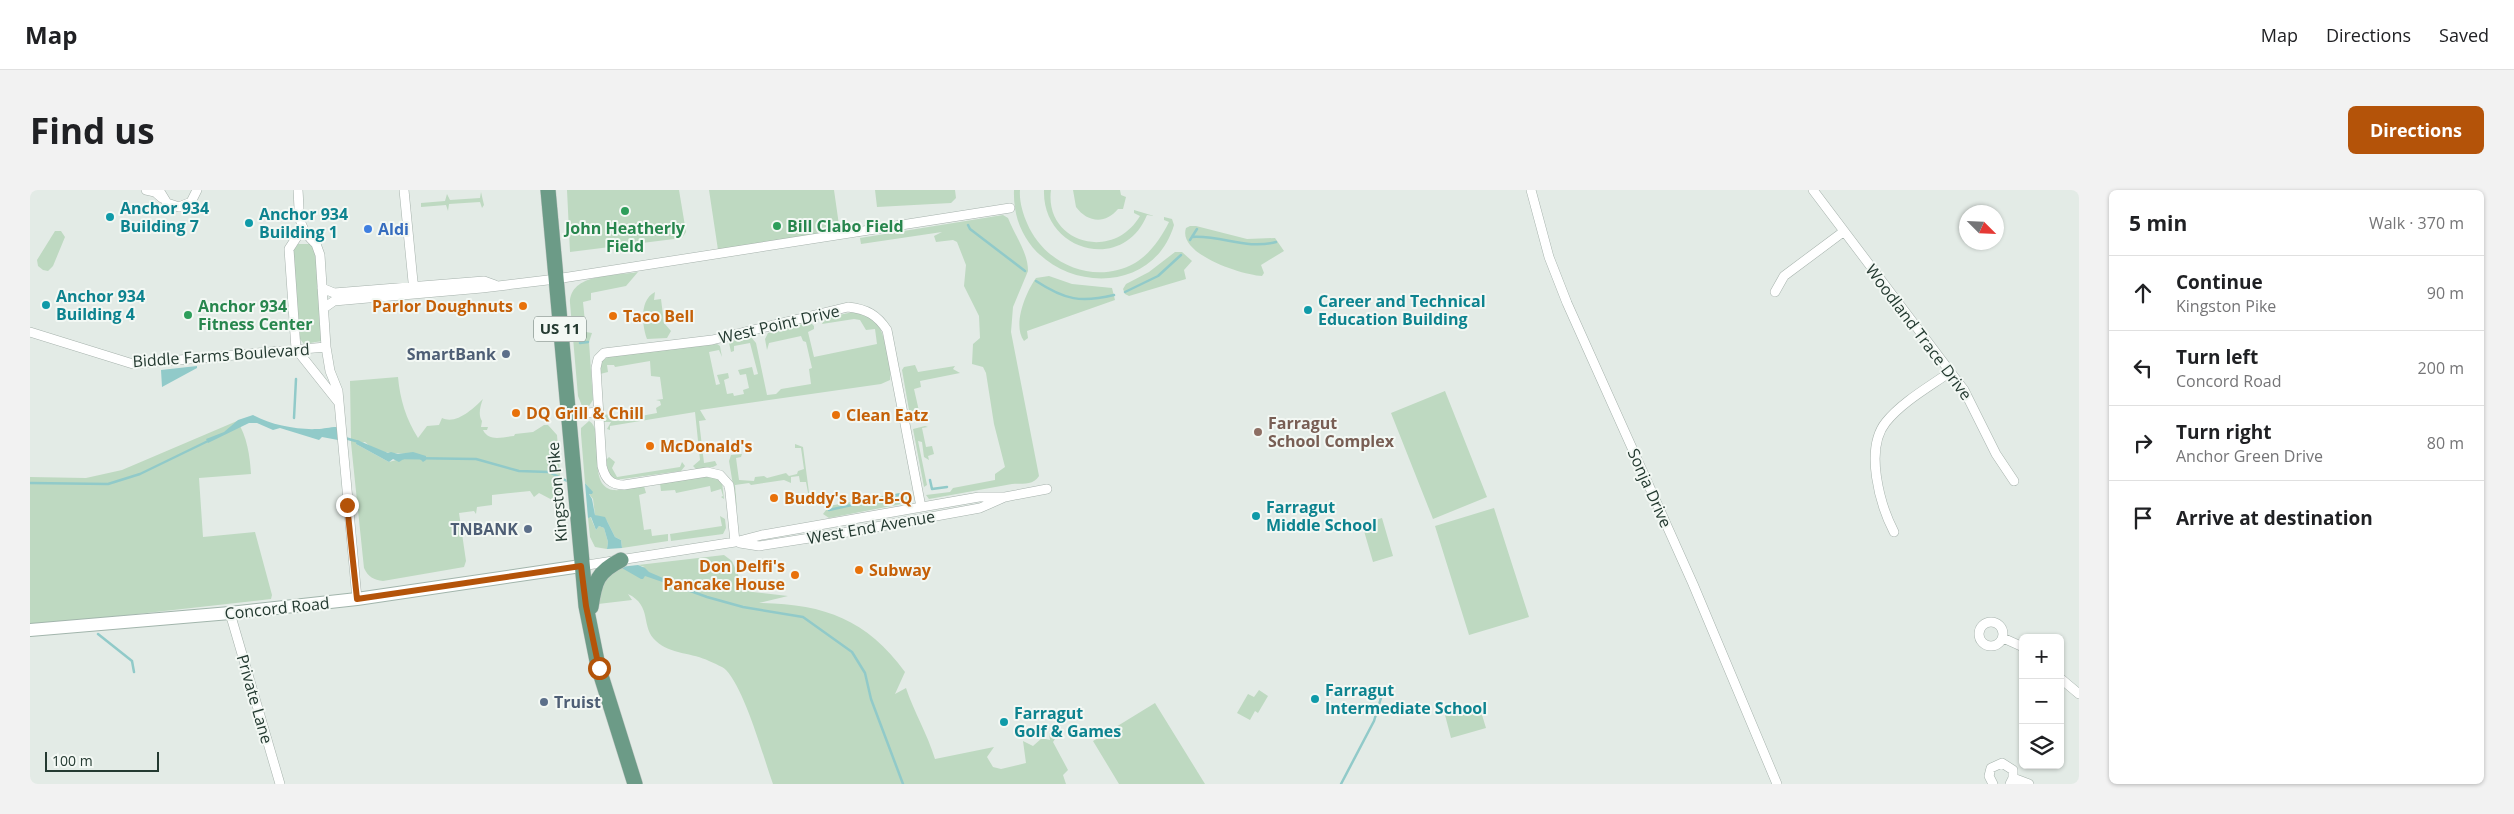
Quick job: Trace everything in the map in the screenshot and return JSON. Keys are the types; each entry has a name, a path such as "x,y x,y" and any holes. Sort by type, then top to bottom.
{"main road":[{"name":"Kingston Pike","path":"548,190 572,469 588,623 598,666 635,784"},
{"path":"588,623 597,578 602,571 622,560"}],"street":[{"path":"146,190 161,194 172,206 179,207 190,202 196,192 204,190"},
{"path":"298,190 302,229 318,247 326,347 339,404 357,599"},
{"path":"404,190 414,290"},
{"name":"Sonja Drive","path":"1531,190 1549,257 1567,303 1693,584 1777,784"},
{"name":"Woodland Trace Drive","path":"1813,190 1964,390 1996,454 2014,481"},
{"path":"322,288 334,293 482,288 556,279 1010,208"},
{"path":"302,229 297,240 289,249 296,350 339,404"},
{"path":"1776,292 1784,276 1843,232"},
{"path":"297,240 310,240"},
{"path":"324,308 334,301 414,290"},
{"name":"West Point Drive","path":"598,412 596,368 598,359 604,353 712,340 848,307 864,309 875,315 887,330 921,507"},
{"name":"Biddle Farms Boulevard","path":"30,332 133,364 326,347"},
{"path":"1894,532 1884,513 1876,467 1878,438 1885,422 1950,372"},
{"path":"568,415 598,412 602,466 607,479 612,484 624,485 707,472 720,475 728,485 730,492 735,542"},
{"name":"West End Avenue","path":"735,542 759,546 848,532 980,508 1005,497 1047,489"},
{"name":"West End Avenue","path":"581,566 735,542 762,535 979,496 1005,497"},
{"name":"Concord Road","path":"30,630 230,613 357,599 581,566"},
{"name":"Private Lane","path":"230,613 280,784"},
{"path":"2003,638 2019,645"},
{"path":"2061,679 2079,694"},
{"path":"1993,784 1989,772 1998,763 2010,766 2012,781 2029,784"}],"green space":[{"name":"John Heatherly Field","path":"567,190 679,190 686,232 682,238 570,252"},
{"name":"Bill Clabo Field","path":"709,190 834,190 840,232 718,250"},
{"path":"875,190 955,190 956,198 951,203 877,207"},
{"path":"1014,190 1020,190 1020,199 1027,223 1045,250 1058,260 1072,267 1087,271 1119,270 1135,263 1155,245 1162,234 1169,222 1164,220 1164,217 1172,219 1174,225 1159,253 1137,270 1111,278 1083,276 1056,266 1034,248 1019,223"},
{"path":"1044,190 1051,190 1052,208 1058,223 1069,233 1082,240 1098,242 1113,239 1128,231 1140,216 1134,213 1134,210 1154,216 1147,215 1136,233 1120,245 1103,249 1086,248 1069,240 1056,228 1047,211"},
{"path":"1073,190 1120,190 1121,195 1126,197 1123,209 1118,209 1108,218 1096,220 1085,216 1076,207"},
{"path":"481,192 484,205 482,208 480,202 449,204 448,211 446,205 421,207 421,203 445,201 447,194 450,200 480,198"},
{"path":"1003,215 1008,218 1024,251 1028,271 1013,307 1011,332 1039,476 1030,483 1012,484 929,499 926,495 950,492 953,488 995,480 995,474 1005,467 994,424 986,373 983,367 972,364 973,344 980,338 979,316 964,286 966,265 957,242 953,240 936,242 934,236 942,232 861,244 860,238"},
{"path":"1190,226 1247,239 1275,238 1284,251 1261,265 1264,273 1262,276 1240,272 1213,261 1191,246 1186,237 1186,228"},
{"path":"55,231 61,231 65,237 53,266 48,271 43,270 38,266 37,260"},
{"path":"298,244 311,244 315,247 322,341 304,344 300,339 292,252"},
{"path":"1175,252 1182,252 1192,261 1184,270 1186,279 1129,296 1125,294 1123,289 1126,284 1149,272"},
{"path":"638,272 626,286 591,293 591,300 583,302 586,332 592,333 589,342 593,400 589,406 582,406 578,396 570,303 572,293 577,286 585,281"},
{"path":"1049,276 1072,284 1112,288 1115,300 1027,331 1028,338 1024,341 1019,326 1028,292 1036,278"},
{"path":"655,292 654,300 661,299 664,323 671,331 667,338 647,339 643,321 644,307 646,301"},
{"path":"853,312 862,313 870,317 878,325 887,349 890,380 881,384 700,410 706,420 699,421 704,463 715,461 717,465 713,467 696,469 693,466 700,460 695,412 610,426 610,430 607,429 611,422 604,422 603,415 611,414 614,421 657,413 656,408 661,405 660,401 656,400 663,399 660,377 651,376 650,361 615,367 614,365 607,365 608,372 600,374 601,362 608,357 717,344 720,346 722,357 719,350 709,352 716,385 720,384 717,375 728,373 729,378 724,380 727,394 733,393 734,396 744,394 743,390 749,388 746,374 740,375 738,370 752,367 754,375 758,374 750,343 734,346 734,351 731,352 729,343 751,337 756,343 767,395 776,394 781,389 811,384 809,369 812,368 806,342 803,341 801,336 769,343 767,350 765,339 768,333 810,322 814,326 814,329 808,332 814,357 877,344 875,329 866,330 860,320 854,319 822,324 825,318"},
{"path":"915,365 918,372 955,366 953,369 960,373 920,381 921,387 914,389 919,411 923,413 913,415 909,410 902,370 904,367"},
{"path":"398,377 404,409 418,438 427,426 439,425 442,418 447,420 458,418 483,399 480,411 481,427 488,427 487,430 483,430 489,436 496,438 514,436 515,434 533,432 544,425 548,425 557,435 562,497 558,503 539,493 534,497 530,491 492,495 492,505 477,507 476,514 474,511 459,513 466,561 464,567 383,581 372,578 364,568 351,443 350,381","holes":["365,442 371,447 385,452 422,456 419,459 407,457 389,462 356,444"]},
{"path":"1445,391 1487,497 1433,519 1391,413"},
{"path":"237,421 247,446 251,474 199,478 203,537 255,532 272,595 271,599 30,626 30,477 86,478 122,470"},
{"path":"589,421 594,427 596,435 600,479 605,486 613,490 644,486 646,493 639,495 644,530 651,529 652,536 668,534 668,541 622,548 621,540 615,537 607,521 595,515 593,499 589,494 590,489 585,483 581,434 581,428"},
{"path":"928,427 922,428 926,447 932,446 934,454 928,456 929,460 924,457 922,442 918,441 927,485 924,487 913,429"},
{"path":"795,444 803,447 810,500 803,501 809,498 806,482 800,482 799,476 791,477 791,483 784,480 751,485 749,483 735,485 737,509 729,461 731,455 742,454 741,457 736,458 739,480 754,481 755,477 764,476 767,478 786,473 789,476 797,474 798,471 804,469 801,448 795,448"},
{"path":"609,457 615,462 612,468 617,477 680,467 682,462 685,466 681,471 615,480 609,476 606,460"},
{"path":"712,476 722,482 724,499 721,497 723,496 721,489 711,492 710,486 676,493 675,490 661,491 660,483"},
{"path":"905,492 914,495 912,502 829,518 823,514 829,506"},
{"path":"1494,508 1529,617 1469,635 1435,526"},
{"path":"590,516 596,530 599,526 604,528 608,542 607,549 595,547 590,537 588,518"},
{"path":"720,516 725,519 726,528 723,534 671,541 670,534 722,526"},
{"path":"1382,518 1393,556 1373,562 1362,524"},
{"path":"724,555 732,561 743,586 753,592 788,596 759,603 782,604 823,611 859,627 875,639 905,672 895,694 906,688 935,759 994,747 987,757 993,767 1001,769 1026,763 1023,741 1033,746 1042,738 1050,740 1049,733 1054,733 1057,726 1056,721 1061,722 1059,733 1053,742 1068,770 1063,775 1066,784 773,784 747,707 733,679 726,670 703,658 675,651 661,645 648,629 641,604 628,594 632,600 598,604 600,581 620,567 645,567 638,565"},
{"path":"1259,690 1268,696 1258,713 1255,711 1250,720 1237,713 1248,694 1254,697"},
{"path":"1155,703 1205,784 1119,784 1093,741"},
{"path":"1479,705 1486,728 1451,738 1445,715"}],"water":[{"path":"197,366 197,368 162,387 161,370"},
{"path":"253,415 268,422 293,428 317,429 337,427 338,440 322,437 319,440 280,428 273,430 257,423 249,423 208,443 206,439 224,432 238,420"},
{"path":"357,440 388,453 413,452 426,456 426,460 423,462 421,459 411,457 399,462 393,459 389,462 356,444"},
{"path":"585,483 593,492 589,494 592,499 595,515 605,517 615,537 621,540 622,548 607,549 608,542 604,528 599,526 596,530 591,517 588,518"},
{"path":"638,565 677,584 677,587 645,576 641,579 620,567"}],"waterway":[{"path":"968,225 970,229 1025,271"},
{"path":"1190,240 1197,229"},
{"path":"1192,237 1254,244 1276,242"},
{"path":"1125,292 1158,276 1181,255"},
{"path":"1036,281 1056,292 1074,298 1092,299 1114,295"},
{"path":"580,343 588,342"},
{"path":"294,418 296,379"},
{"path":"345,438 359,442"},
{"path":"30,483 108,484 140,474 208,441"},
{"path":"403,458 476,459 519,471 549,472 569,482"},
{"path":"930,480 932,489 947,487"},
{"path":"829,510 906,493"},
{"path":"674,585 743,607 803,617 852,652 865,673 871,699 903,784"},
{"path":"98,634 132,661 134,672"},
{"path":"1341,784 1374,721 1381,698"}],"place":[{"name":"John Heatherly Field","path":"625,211"},
{"name":"Anchor 934 Building 7","path":"110,217"},
{"name":"Anchor 934 Building 1","path":"249,223"},
{"name":"Bill Clabo Field","path":"777,226"},
{"name":"Aldi","path":"368,229"},
{"name":"Anchor 934 Building 4","path":"46,305"},
{"name":"Parlor Doughnuts","path":"523,306"},
{"name":"Career and Technical Education Building","path":"1308,310"},
{"name":"Anchor 934 Fitness Center","path":"188,315"},
{"name":"Taco Bell","path":"613,316"},
{"name":"SmartBank","path":"506,354"},
{"name":"DQ Grill & Chill","path":"516,413"},
{"name":"Clean Eatz","path":"836,415"},
{"name":"Farragut School Complex","path":"1258,432"},
{"name":"McDonald's","path":"650,446"},
{"name":"Buddy's Bar-B-Q","path":"774,498"},
{"name":"Farragut Middle School","path":"1256,516"},
{"name":"TNBANK","path":"528,529"},
{"name":"Subway","path":"859,570"},
{"name":"Don Delfi's Pancake House","path":"795,575"},
{"name":"Farragut Intermediate School","path":"1315,699"},
{"name":"Truist","path":"544,702"},
{"name":"Farragut Golf & Games","path":"1004,722"}],"route":[{"path":"347,505 357,599 581,566 588,623 599,668"}]}
